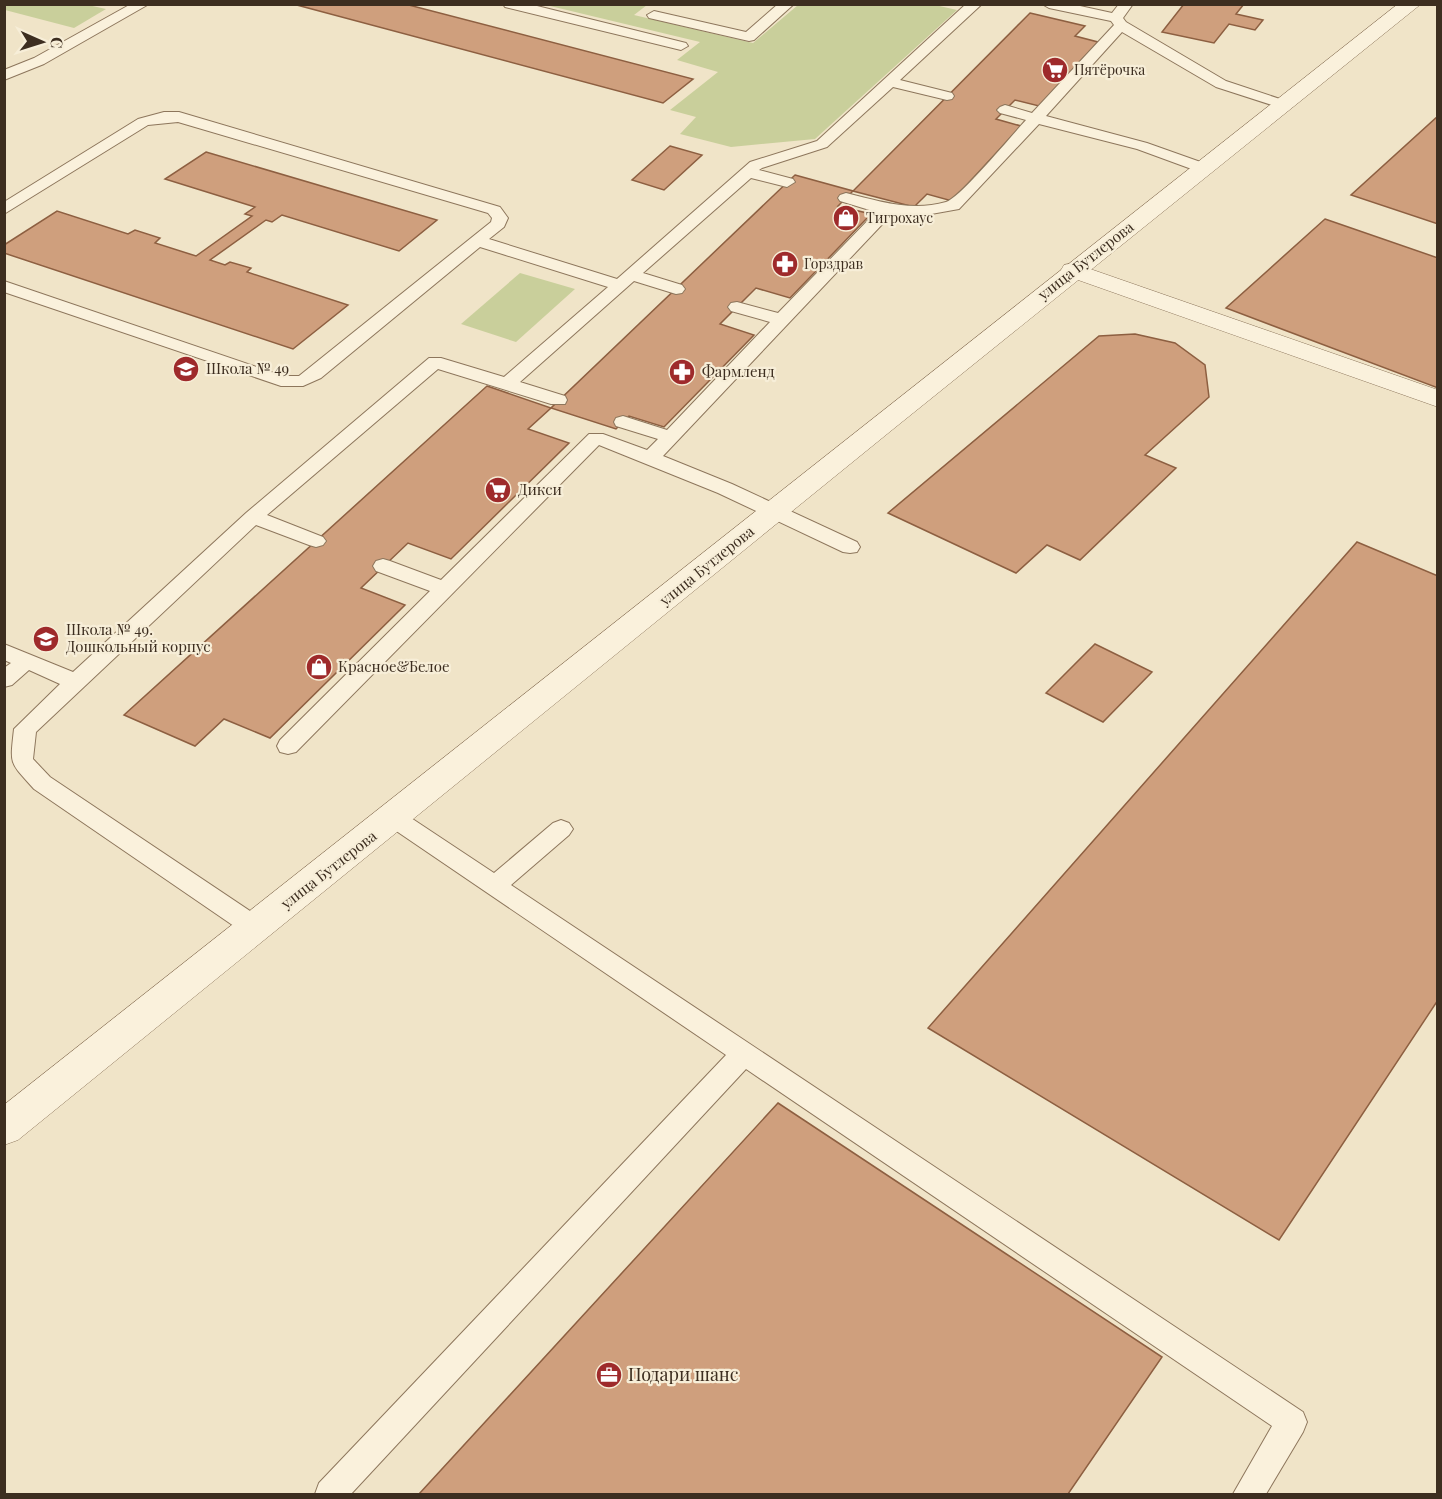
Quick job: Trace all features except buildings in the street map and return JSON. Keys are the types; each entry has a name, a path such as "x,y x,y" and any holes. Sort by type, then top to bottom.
{"street":[{"name":"улица Бутлерова","path":"4,1128 394,818 1073,270 1411,4"},
{"path":"1073,270 1437,399"}],"lane":[{"path":"4,76 39,61 142,4"},
{"path":"510,4 681,46"},
{"path":"654,15 749,37 787,4"},
{"path":"507,384 756,165 822,144 975,4"},
{"path":"1049,4 1119,21 1221,84 1284,105"},
{"path":"846,198 887,210 920,211 953,206 1036,118 1119,21 1126,4"},
{"path":"890,82 947,96"},
{"path":"1005,110 1142,146 1203,168"},
{"path":"4,209 143,122 164,117 179,117 494,210 500,218 498,224 477,242 315,374 303,381 291,383 4,286"},
{"path":"748,172 787,182"},
{"path":"652,456 887,210"},
{"path":"477,242 626,280 676,289"},
{"path":"737,307 782,320"},
{"path":"256,928 42,783 22,761 24,729 254,517 435,362 558,400"},
{"path":"623,422 670,437"},
{"path":"288,746 596,438 652,456 776,511 850,547"},
{"path":"254,517 316,541"},
{"path":"383,566 444,589"},
{"path":"4,651 75,682"},
{"path":"4,680 27,661"},
{"path":"394,818 743,1055 1292,1422 1249,1494"},
{"path":"494,886 561,830"},
{"path":"330,1494 743,1055"}],"green space":[{"path":"4,5 88,5 106,9 74,28 5,10"},
{"path":"546,5 647,5 634,15 753,43 798,5 935,5 957,10 815,139 731,147 680,134 696,117 670,110 718,72 677,60 700,42"},
{"path":"520,273 575,289 516,342 461,324"}],"place":[{"name":"Пятёрочка","path":"1055,70"},
{"name":"Тигрохаус","path":"846,218"},
{"name":"Горздрав","path":"785,264"},
{"name":"Школа № 49","path":"186,369"},
{"name":"Фармленд","path":"682,372"},
{"name":"Дикси","path":"498,490"},
{"name":"Школа № 49. Дошкольный корпус","path":"46,639"},
{"name":"Красное&Белое","path":"319,667"},
{"name":"Подари шанс","path":"609,1375"}]}
